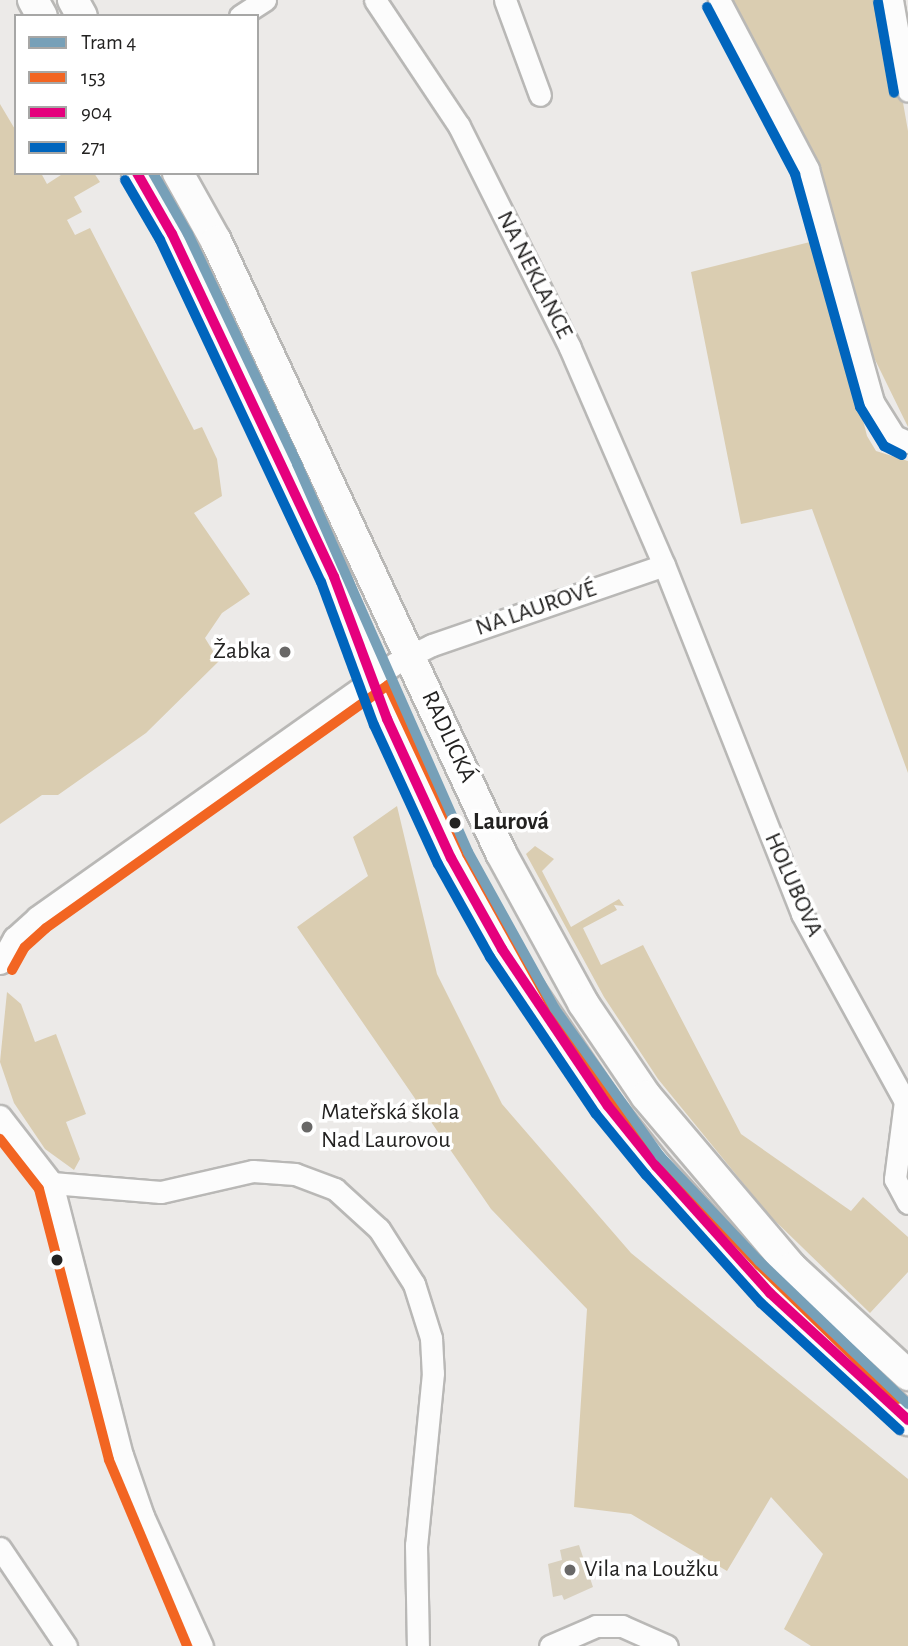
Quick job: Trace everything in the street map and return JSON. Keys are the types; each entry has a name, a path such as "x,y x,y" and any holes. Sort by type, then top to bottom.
{"main road":[{"name":"RADLICKÁ","path":"138,175 172,234 329,565 373,681 450,858 502,949 608,1106 770,1293 908,1420"},
{"name":"RADLICKÁ","path":"179,175 216,241 501,853 576,991 646,1096 792,1268 908,1375"}],"street":[{"path":"243,14 265,0"},
{"name":"NA NEKLANCE","path":"375,0 459,126 570,348 664,565"},
{"path":"505,0 540,95"},
{"path":"719,0 808,169 873,402 894,436 908,442"},
{"path":"892,0 908,91"},
{"name":"NA LAUROVÉ","path":"0,962 14,938 37,917 408,656 664,565"},
{"name":"HOLUBOVA","path":"664,565 802,914 905,1101 895,1179 905,1201"},
{"path":"0,1116 52,1183 122,1455 147,1527 202,1646"},
{"path":"52,1183 113,1192 161,1192 253,1171 295,1174 335,1189 353,1203 402,1259 425,1310 433,1373 416,1545 418,1646"},
{"path":"0,1548 66,1646"},
{"path":"550,1646 596,1626 622,1626 667,1646"}],"shaded area":[{"path":"727,0 885,0 908,131 908,427 860,329 840,245"},
{"path":"0,104 14,128 14,175 42,175 47,184 61,175 95,175 100,182 74,197 82,212 67,220 75,235 90,228 194,430 202,427 217,459 222,496 194,513 250,594 222,613 205,638 219,661 146,733 58,795 42,795 0,824"},
{"path":"818,240 867,436 876,451 908,461 908,773 812,509 741,524 691,272"},
{"path":"397,806 437,974 502,1104 631,1253 908,1479 908,1646 811,1646 784,1629 823,1554 771,1497 727,1571 631,1514 574,1507 587,1309 491,1209 297,927 368,876 353,837"},
{"path":"535,846 554,859 542,871 571,927 619,899 624,906 614,905 617,910 583,928 601,965 643,945 741,1134 851,1211 863,1197 908,1237 908,1272 870,1313 769,1215 658,1079 604,997 526,854"},
{"path":"7,992 21,1004 35,1042 56,1034 86,1114 66,1122 80,1159 74,1170 45,1149 14,1103 0,1062"}],"building":[{"name":"Vila na Loužku","path":"579,1545 593,1587 564,1600 562,1595 553,1597 548,1564 562,1560 560,1550"}],"tram line":[{"name":"4","path":"154,175 188,234 297,464 468,852 555,1009 660,1156 759,1261 908,1404"}],"transit line":[{"name":"271","path":"878,2 894,93"},
{"name":"271","path":"707,7 795,174 860,407 884,446 902,455"},
{"name":"904","path":"138,175 172,234 334,577 387,719 451,858 502,949 608,1106 656,1166 770,1293 908,1420"},
{"name":"271","path":"125,180 160,240 321,582 374,725 438,864 490,957 596,1114 646,1175 761,1303 899,1430"},
{"name":"153","path":"12,970 25,947 46,928 388,685 467,854 554,1010 618,1104 661,1161 759,1265 898,1399"},
{"name":"153","path":"0,1139 39,1189 109,1460 187,1646"}],"place":[{"name":"Žabka","path":"285,652"},
{"name":"Laurová","path":"455,823"},
{"name":"Mateřská škola Nad Laurovou","path":"307,1127"},
{"name":"Vila na Loužku","path":"570,1570"}]}
